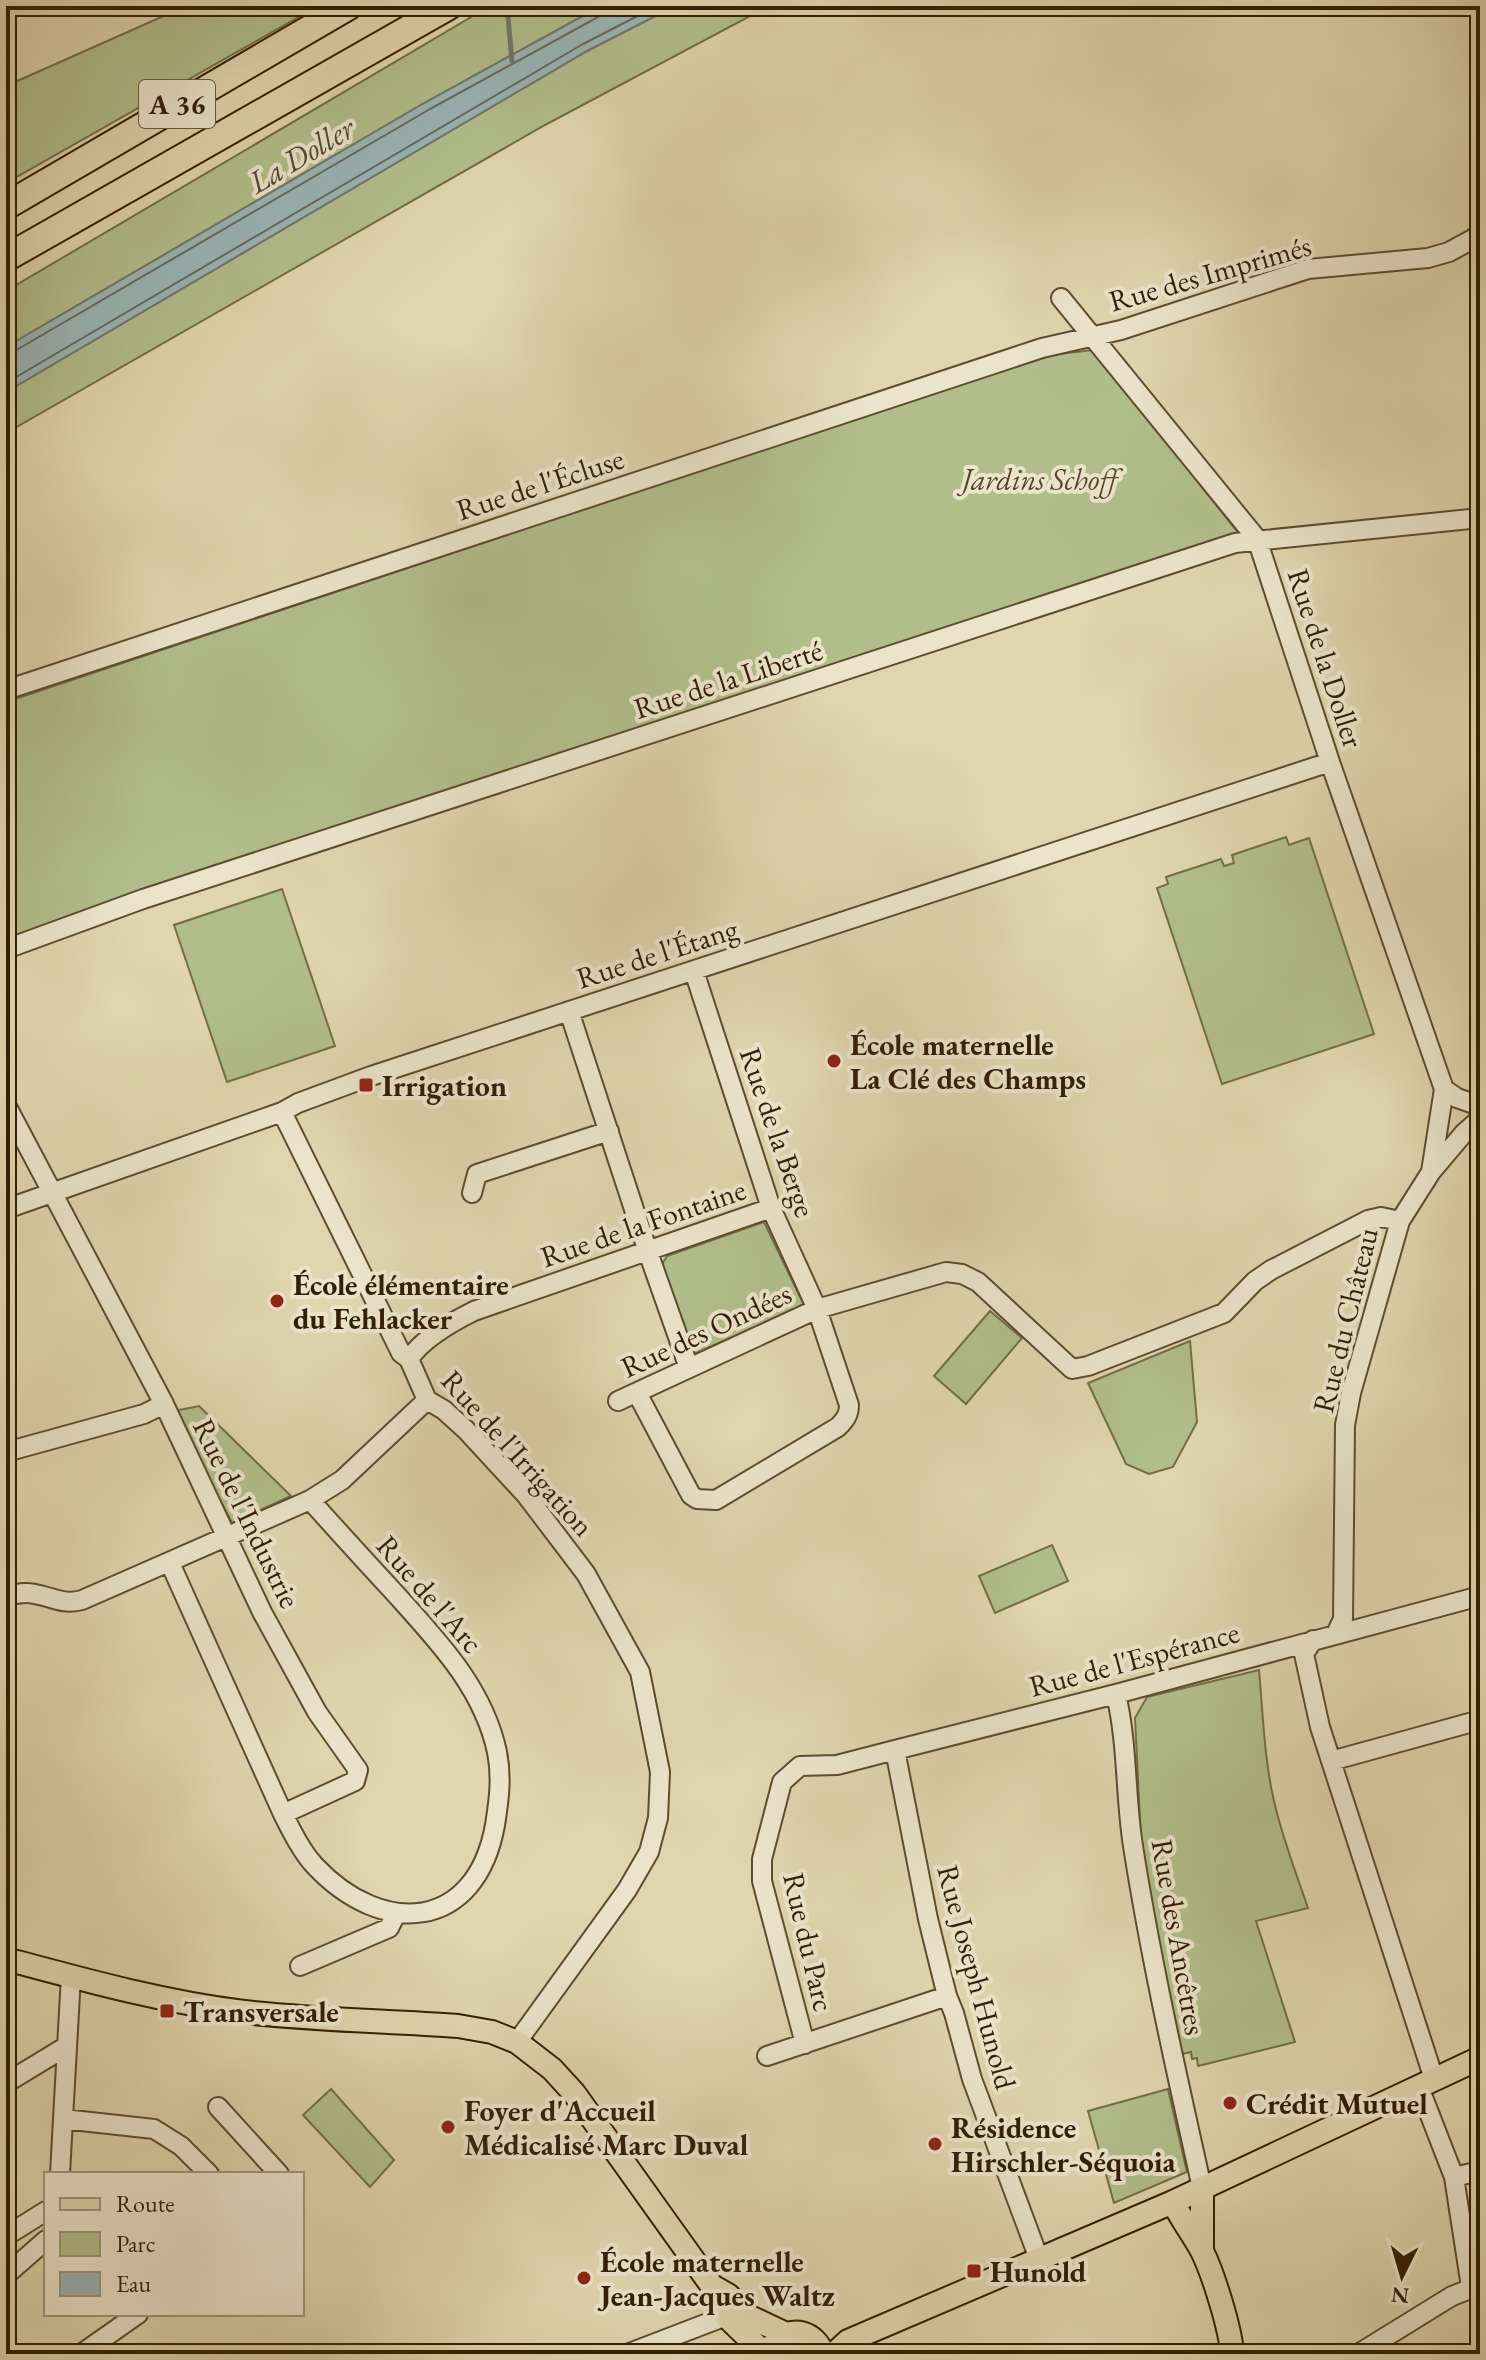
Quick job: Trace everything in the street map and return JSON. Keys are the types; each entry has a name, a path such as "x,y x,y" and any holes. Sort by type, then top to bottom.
{"highway":[{"name":"A 36","path":"6,206 349,6"},
{"name":"A 36","path":"6,258 449,6"}],"main road":[{"path":"6,1959 189,2003 244,2012 458,2026 492,2032 517,2042 536,2054 574,2093 712,2286 726,2316 767,2354 774,2343 786,2334 800,2332 817,2346 841,2347 1173,2202 1480,2058"},
{"path":"1202,2188 1202,2251"},
{"path":"1173,2202 1202,2251 1232,2345 1249,2354"},
{"path":"712,2286 728,2295 750,2317 786,2334"}],"street":[{"name":"Rue des Imprimés","path":"1093,336 1121,330 1308,269 1428,258 1449,252 1480,232"},
{"name":"Rue de la Doller","path":"1061,298 1257,539 1330,762 1444,1089"},
{"name":"Rue de l'Écluse","path":"6,690 1013,357 1093,336"},
{"name":"Rue de la Liberté","path":"6,949 143,899 1204,553 1257,539 1480,518"},
{"name":"Rue de l'Étang","path":"6,1209 282,1112 371,1076 1330,762"},
{"name":"Rue de la Berge","path":"637,1393 691,1495 697,1499 716,1500 845,1420 849,1405 817,1309 771,1208 694,971"},
{"path":"569,1011 689,1368"},
{"path":"1444,1089 1457,1098 1480,1106"},
{"name":"Rue du Château","path":"1431,1172 1444,1089"},
{"name":"Rue de l'Industrie","path":"6,1105 164,1404 262,1612 317,1712 358,1770 355,1781 283,1814"},
{"name":"Rue de l'Irrigation","path":"282,1112 427,1400 444,1410 466,1430 526,1495 586,1574 640,1672 660,1772 658,1818 649,1852 627,1890 517,2042"},
{"name":"Rue du Château","path":"1336,1634 1343,1619 1345,1425 1351,1393 1400,1221 1431,1172 1480,1119"},
{"path":"472,1193 477,1174 609,1131"},
{"name":"Rue de la Fontaine","path":"409,1359 448,1325 474,1311 771,1208"},
{"name":"Rue des Ondées","path":"618,1401 817,1309 946,1272 962,1274 978,1282 1072,1369 1088,1366 1224,1313 1255,1281 1271,1270 1368,1220 1381,1217 1400,1221"},
{"path":"6,1597 42,1593 66,1604 82,1600 310,1500 342,1480 427,1400"},
{"path":"6,1452 144,1414 164,1404"},
{"name":"Rue de l'Arc","path":"170,1563 283,1814 314,1865 366,1904 396,1914 417,1914 437,1908 454,1899 475,1879 492,1840 501,1794 497,1751 480,1706 458,1665 310,1500"},
{"name":"Rue de l'Espérance","path":"800,1766 837,1765 1480,1596"},
{"path":"1313,1640 1304,1654 1320,1727 1454,2177 1476,2286 1452,2296 1358,2354"},
{"name":"Rue des Ancêtres","path":"1116,1694 1125,1733 1134,1853 1182,2105 1202,2188"},
{"path":"1331,1761 1480,1720"},
{"name":"Rue Joseph Hunold","path":"895,1750 928,1919 947,1996 972,2079 1039,2259"},
{"name":"Rue du Parc","path":"800,1766 782,1782 762,1859 762,1881 805,2044"},
{"path":"300,1966 389,1928 396,1914"},
{"path":"60,2172 71,1976"},
{"name":"Rue du Parc","path":"767,2056 947,1996"},
{"path":"6,2083 67,2046"},
{"path":"218,2107 277,2172"},
{"path":"63,2119 154,2129 181,2146 207,2172"},
{"path":"1454,2177 1480,2171"},
{"path":"6,2236 44,2212"},
{"path":"6,2275 44,2242"},
{"path":"81,2354 135,2316"},
{"path":"627,2354 726,2316"}],"green space":[{"path":"186,6 318,6 6,183 6,86"},
{"path":"490,6 601,6 426,102 6,347 6,291"},
{"path":"675,6 769,6 545,125 6,433 6,392 587,51"},
{"name":"Jardins Schoff","path":"1093,350 1240,535 6,940 6,702 1042,356"},
{"path":"1286,837 1289,845 1309,838 1374,1034 1222,1084 1157,888 1168,884 1166,877 1221,859 1224,866 1234,863 1232,855"},
{"path":"282,889 335,1046 227,1082 174,925"},
{"path":"764,1222 804,1305 694,1354 690,1351 661,1266 667,1256"},
{"path":"990,1311 1022,1338 966,1404 934,1376"},
{"path":"1190,1341 1197,1422 1173,1467 1149,1474 1126,1464 1088,1383"},
{"path":"199,1406 291,1496 232,1523 174,1411"},
{"path":"1052,1545 1068,1581 995,1613 979,1576"},
{"path":"1259,1670 1271,1785 1281,1828 1308,1908 1256,1921 1295,2042 1198,2066 1197,2058 1192,2059 1191,2052 1182,2054 1142,1861 1135,1718 1147,1697"},
{"path":"331,2089 394,2160 370,2187 303,2115"},
{"path":"1168,2089 1187,2172 1114,2203 1088,2111"}],"water":[{"name":"La Doller","path":"601,6 675,6 587,51 6,392 6,347 426,102"}],"waterway":[{"path":"507,6 512,61"}],"railway":[{"path":"6,11 18,6"}],"place":[{"name":"École maternelle La Clé des Champs","path":"834,1061"},
{"name":"Irrigation","path":"366,1085"},
{"name":"École élémentaire du Fehlacker","path":"277,1301"},
{"name":"Transversale","path":"167,2011"},
{"name":"Crédit Mutuel","path":"1230,2103"},
{"name":"Foyer d'Accueil Médicalisé Marc Duval","path":"448,2127"},
{"name":"Résidence Hirschler-Séquoia","path":"935,2144"},
{"name":"Hunold","path":"974,2271"},
{"name":"École maternelle Jean-Jacques Waltz","path":"584,2278"}]}
